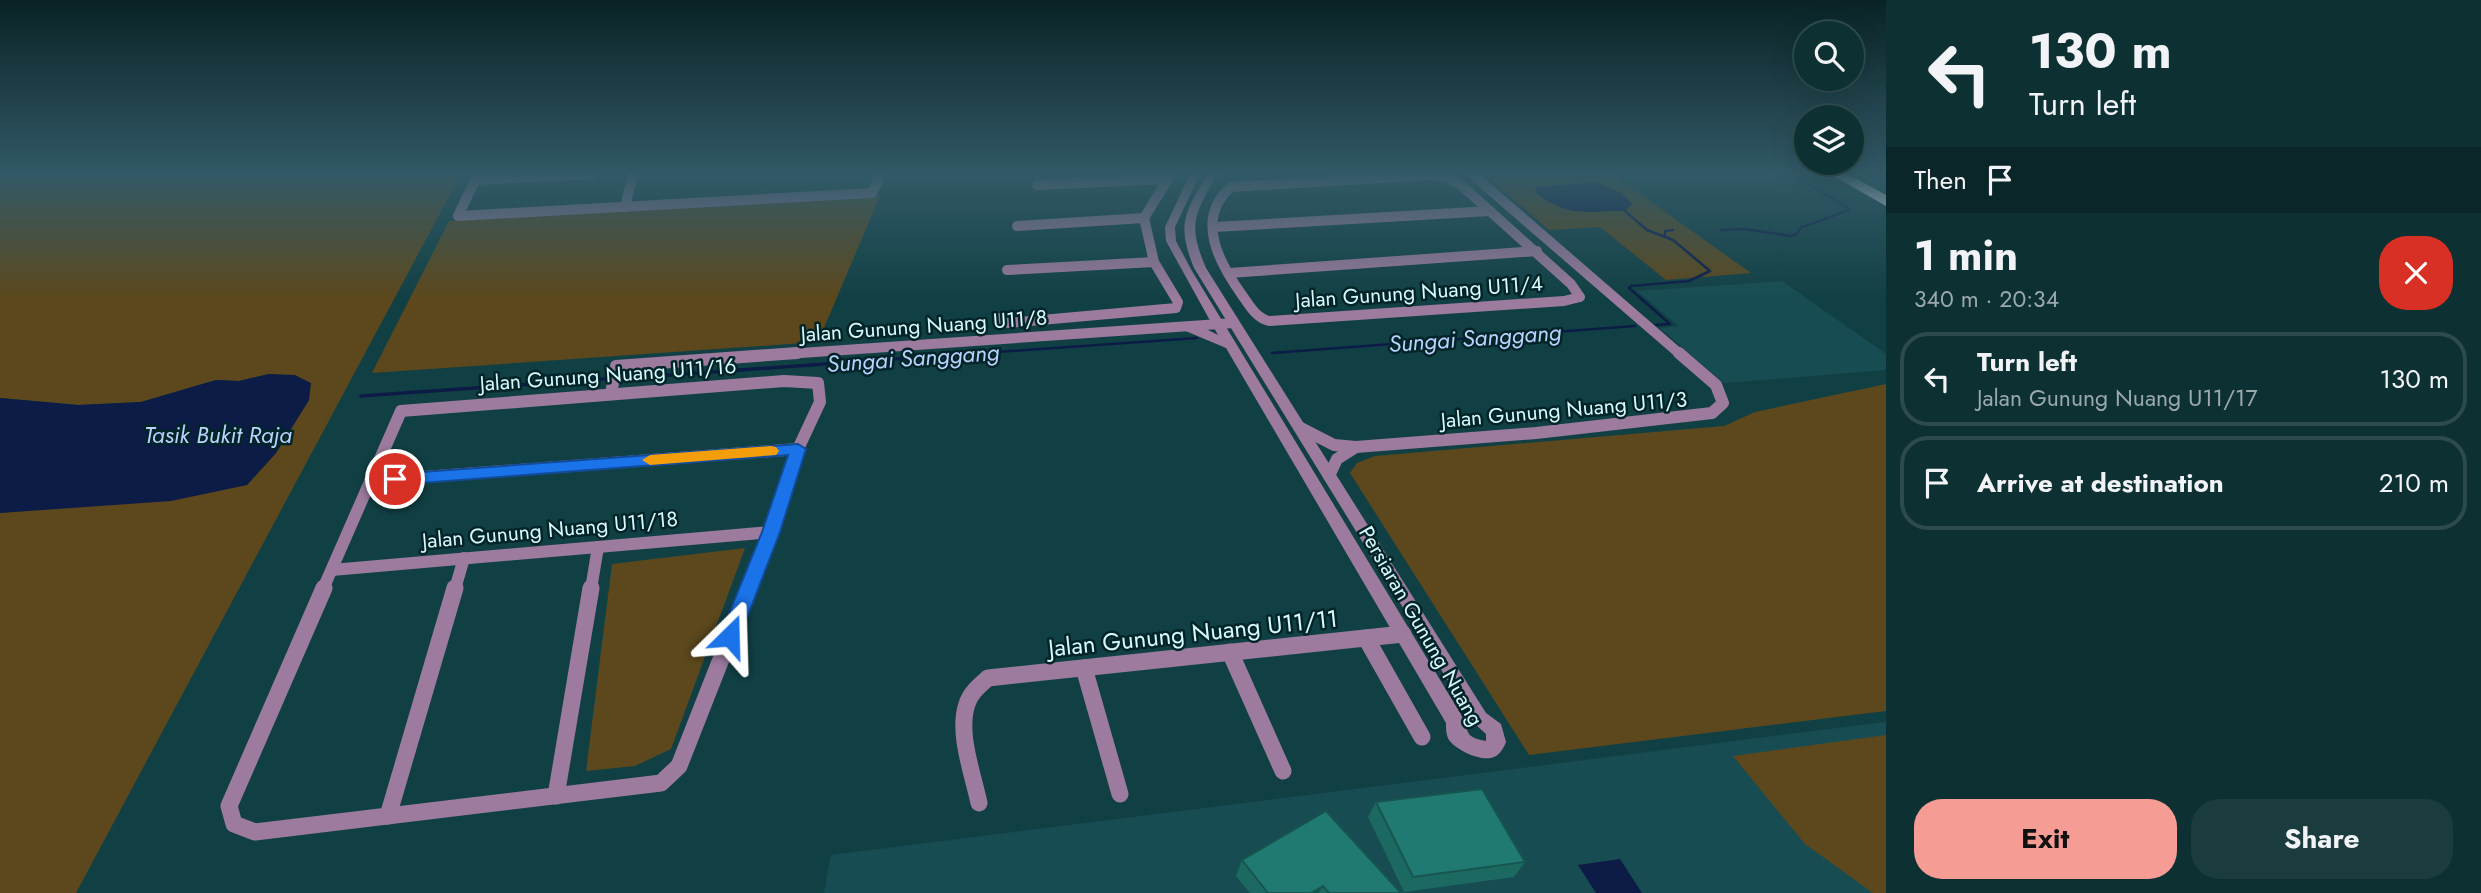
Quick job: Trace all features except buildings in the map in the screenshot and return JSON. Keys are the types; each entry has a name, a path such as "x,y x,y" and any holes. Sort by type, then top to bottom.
{"street":[{"name":"Persiaran Gunung Nuang","path":"1175,216 1170,227 1171,241 1206,305 1455,722 1456,735 1475,749 1490,750 1497,742 1494,730 1480,718 1200,268 1188,240 1187,227 1191,216"},
{"path":"1215,216 1214,246 1229,273 1559,249"},
{"path":"1214,227 1409,216"},
{"path":"1495,216 1534,251"},
{"name":"Jalan Gunung Nuang U11/3","path":"1299,427 1334,445 1356,447 1536,433 1699,416 1712,413 1723,402 1716,385 1520,216"},
{"path":"999,318 1008,323 1104,316 1176,308 1178,302 1154,262 1144,218 1017,226"},
{"name":"Jalan Gunung Nuang U11/4","path":"1229,273 1261,319 1279,321 1564,301 1580,297 1571,285 1534,251"},
{"path":"1007,270 1154,262"},
{"path":"1182,327 1203,314 1206,305"},
{"path":"1104,316 1112,332"},
{"name":"Jalan Gunung Nuang U11/8","path":"611,394 616,366 1234,323"},
{"path":"1182,327 1198,330 1230,345"},
{"name":"Jalan Gunung Nuang U11/16","path":"401,411 784,381 818,383"},
{"path":"401,411 229,806 234,824 255,832 661,783 679,766 771,532 798,449 820,402 818,383"},
{"path":"1329,476 1337,459 1356,447"},
{"path":"370,481 798,449"},
{"name":"Jalan Gunung Nuang U11/18","path":"332,570 771,532"},
{"path":"556,796 598,547"},
{"path":"388,816 464,558"},
{"name":"Jalan Gunung Nuang U11/11","path":"979,803 965,720 966,706 973,692 988,678 1403,634"},
{"path":"1366,638 1422,737"},
{"path":"1230,652 1283,771"},
{"path":"1084,668 1120,794"}],"shaded area":[{"path":"0,216 439,216 76,893 0,893 0,513 247,485 276,453 309,400 269,374 239,381 216,380 141,402 78,405 0,398"},
{"path":"541,216 872,216 818,342 372,373 449,221"},
{"path":"1532,216 1671,216 1751,273 1666,280 1600,227 1549,230"},
{"path":"1782,281 1886,354 1886,370 1724,383 1660,328 1679,326 1637,291"},
{"path":"1886,384 1886,711 1529,755 1350,473 1357,463 1375,456 1724,426 1755,412"},
{"path":"745,548 671,749 635,766 586,771 612,564"},
{"path":"1886,722 1886,893 824,893 831,855"},
{"path":"1886,735 1886,893 1873,893 1805,844 1733,756"}],"water":[{"name":"Tasik Bukit Raja","path":"269,374 295,375 311,383 309,400 276,453 247,485 171,501 0,513 0,398 78,405 141,402 216,380 239,381"},
{"path":"1620,859 1642,893 1596,893 1578,865"}],"waterway":[{"name":"Sungai Sanggang","path":"1630,216 1647,230 1673,240 1710,271 1689,281 1631,286 1629,288 1670,324 1656,325"},
{"name":"Sungai Sanggang","path":"1721,230 1745,229 1791,236 1797,234 1801,227 1833,216"},
{"name":"Sungai Sanggang","path":"1665,235 1665,231 1673,230"},
{"name":"Sungai Sanggang","path":"1272,353 1635,326"},
{"name":"Sungai Sanggang","path":"954,355 1197,338"},
{"name":"Sungai Sanggang","path":"629,378 978,353"},
{"name":"Sungai Sanggang","path":"361,396 604,379"}],"slow traffic":[{"path":"650,460 771,451"}],"route":[{"path":"395,479 798,449 771,532 730,636"}]}
